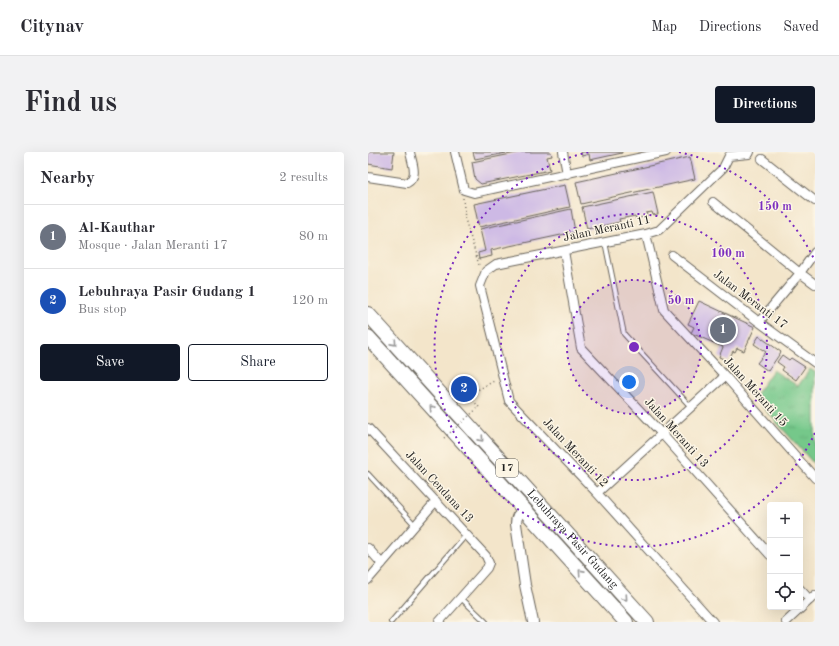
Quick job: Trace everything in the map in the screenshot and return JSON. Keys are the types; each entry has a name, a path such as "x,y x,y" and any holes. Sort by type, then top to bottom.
{"highway":[{"name":"Lebuhraya Pasir Gudang","path":"368,314 647,622"},
{"name":"Lebuhraya Pasir Gudang","path":"368,338 626,622"}],"street":[{"path":"368,177 407,183 412,180 414,174 410,152"},
{"path":"454,152 466,191 474,193 666,152"},
{"path":"563,152 567,174"},
{"path":"728,154 748,154 750,152"},
{"name":"Jalan Meranti 11","path":"485,273 496,264 646,234 659,230 723,168 728,154"},
{"path":"762,159 815,201"},
{"path":"713,202 800,274 815,284"},
{"name":"Jalan Meranti 15","path":"646,234 664,310 725,376 815,478"},
{"name":"Jalan Meranti 13","path":"564,251 581,348 662,434 767,552"},
{"path":"759,322 800,274 815,252"},
{"name":"Jalan Meranti 17","path":"672,255 815,363"},
{"name":"Jalan Meranti 12","path":"485,273 480,286 509,401 596,493 713,622"},
{"path":"596,493 725,376"},
{"name":"Jalan Cendana 13","path":"368,428 486,556 489,563 487,568 461,598"},
{"path":"368,580 436,501"},
{"path":"524,510 518,515 516,524 525,585 533,622"},
{"path":"368,548 382,564"},
{"path":"786,622 812,597 803,591"},
{"path":"439,622 461,598"}],"lane":[{"path":"605,242 624,334 691,407"},
{"path":"368,474 415,525"},
{"path":"391,622 466,535"},
{"path":"461,598 486,622"}],"path":[{"path":"466,191 465,219 476,258 485,273"},
{"path":"444,438 479,406 468,395 503,377"}],"green space":[{"path":"810,369 815,372 815,465 754,397 773,370 798,386"}],"building":[{"path":"368,152 394,152 392,168 368,164"},
{"path":"473,152 506,152 506,153 475,159"},
{"path":"521,152 551,152 552,156 547,157 550,170 481,184 475,179 472,162"},
{"path":"581,152 622,153 590,160 589,154 582,156"},
{"path":"690,157 695,179 581,204 576,182"},
{"path":"565,185 570,207 479,227 474,204"},
{"path":"653,192 658,214 653,215 652,212 646,213 647,216 636,219 635,216 619,219 620,222 587,229 582,207"},
{"path":"571,209 575,232 491,250 492,256 479,259 478,253 485,251 480,229"},
{"path":"699,301 755,327 744,351 737,348 735,352 733,351 728,361 719,357 723,347 691,333 694,327 688,324"},
{"path":"759,336 781,352 768,371 757,363 766,352 754,344"},
{"path":"782,355 789,360 791,358 805,367 796,380 782,370 784,367 777,362"}],"place":[{"name":"Al-Kauthar","path":"723,330"},
{"name":"Lebuhraya Pasir Gudang 1","path":"464,389"}]}
